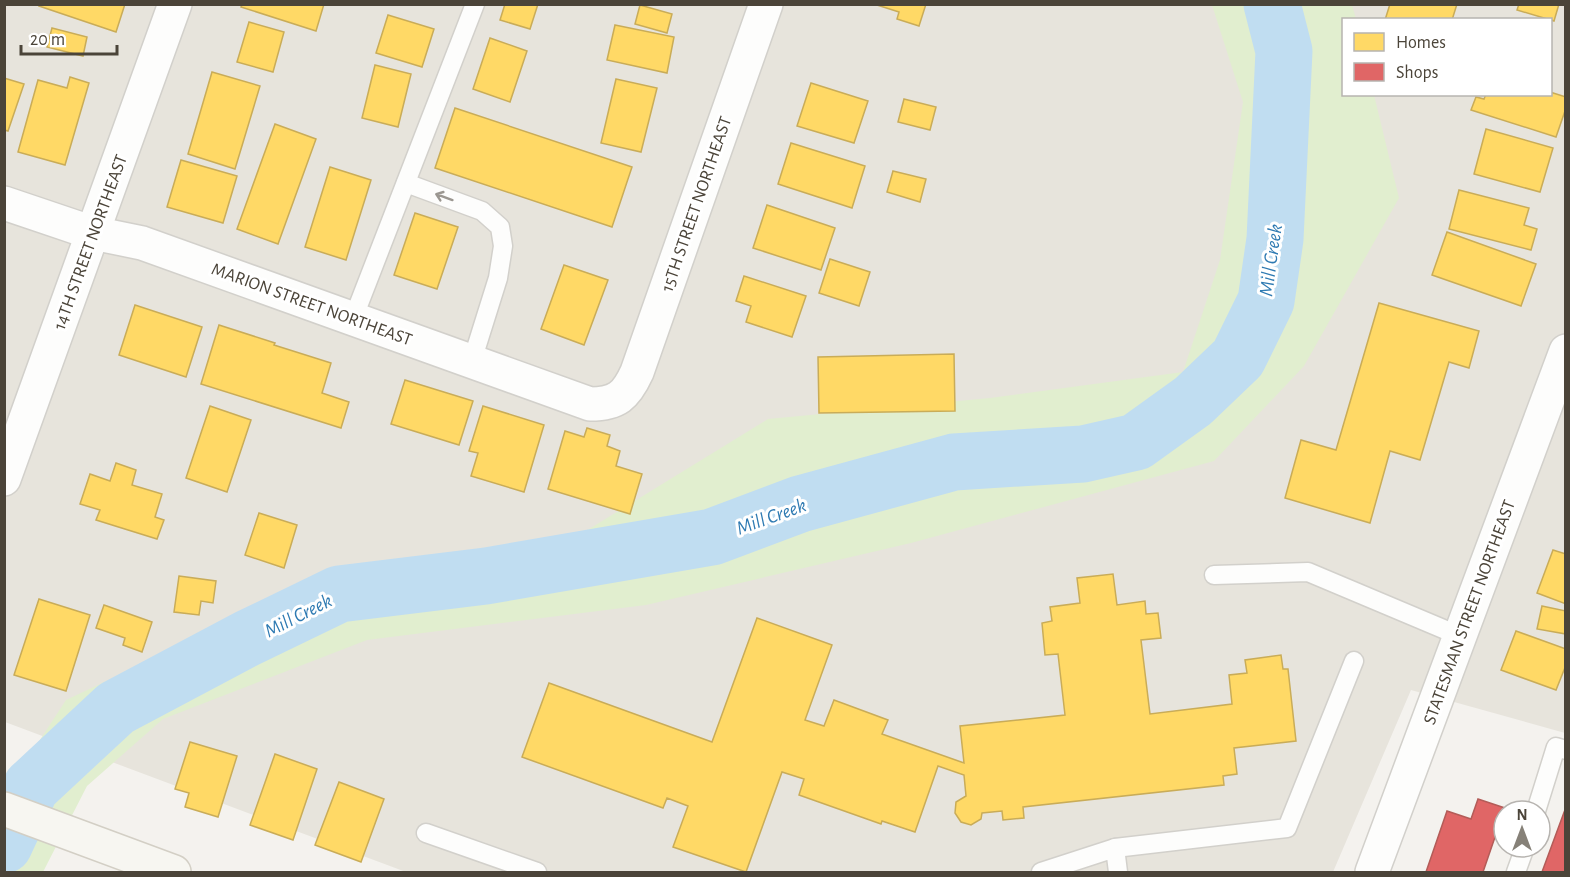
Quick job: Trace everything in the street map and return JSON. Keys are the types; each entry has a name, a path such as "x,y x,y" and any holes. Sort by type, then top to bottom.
{"main road":[{"path":"4,809 174,873"}],"street":[{"name":"14TH STREET NORTHEAST","path":"4,479 175,4"},
{"name":"15TH STREET NORTHEAST","path":"618,398 630,388 637,372 766,4"},
{"name":"MARION STREET NORTHEAST","path":"4,203 93,233 142,243 590,404 606,404 618,398"},
{"name":"STATESMAN STREET NORTHEAST","path":"1372,873 1566,351"}],"lane":[{"path":"353,319 475,4"},
{"path":"406,183 482,211 500,227 503,246 498,278 472,361"},
{"path":"1214,575 1308,572 1460,636"},
{"path":"1041,873 1115,848 1287,828 1354,661"},
{"path":"1540,799 1556,747 1566,750"},
{"path":"426,833 537,873"},
{"path":"1115,848 1118,873"}],"shaded area":[{"path":"4,5 1565,5 1565,733 1411,690 1333,872 406,872 5,722"}],"green space":[{"path":"1212,5 1352,5 1356,18 1342,18 1342,96 1374,96 1399,198 1304,366 1214,461 911,543 646,605 367,640 163,719 87,786 43,872 5,872 4,795 66,700 274,602 581,534 768,419 990,398 1183,372 1220,260 1243,102"}],"building: Homes":[{"path":"40,4 125,4 116,32 39,6"},
{"path":"242,4 324,4 316,31 241,7"},
{"path":"505,4 538,4 530,29 500,20"},
{"path":"926,4 919,26 897,19 899,12 877,5"},
{"path":"1390,4 1457,4 1453,18 1386,18"},
{"path":"1519,4 1559,4 1554,21 1552,18 1544,18 1517,10"},
{"path":"640,5 672,14 667,33 635,24"},
{"path":"388,15 434,29 422,67 376,53"},
{"path":"249,22 284,32 273,72 237,62"},
{"path":"615,25 674,37 667,73 607,60"},
{"path":"52,28 87,37 83,56 47,47"},
{"path":"490,38 527,51 510,102 473,89"},
{"path":"375,65 411,74 398,127 362,118"},
{"path":"212,72 260,86 235,169 188,154"},
{"path":"70,77 89,83 65,165 18,152 38,80 67,88"},
{"path":"4,78 24,84 8,131 4,130"},
{"path":"616,79 657,88 641,152 601,143"},
{"path":"811,83 868,101 854,143 797,126"},
{"path":"1552,93 1566,97 1566,108 1556,137 1471,110 1476,97 1484,99 1485,96 1552,96"},
{"path":"904,99 936,107 930,130 898,122"},
{"path":"455,108 632,167 612,227 435,168"},
{"path":"275,124 316,139 278,244 237,229"},
{"path":"1486,129 1553,148 1540,192 1474,174"},
{"path":"791,143 865,166 852,208 778,184"},
{"path":"181,160 237,176 223,223 167,207"},
{"path":"330,167 371,180 346,260 305,247"},
{"path":"893,171 926,179 920,202 887,192"},
{"path":"1459,190 1529,208 1524,225 1537,229 1531,250 1449,229"},
{"path":"767,205 835,228 821,270 753,248"},
{"path":"415,213 458,227 437,289 394,275"},
{"path":"1447,232 1536,264 1521,306 1432,275"},
{"path":"830,259 870,272 859,306 819,293"},
{"path":"564,265 608,280 584,345 541,329"},
{"path":"744,276 806,296 792,337 746,322 751,306 736,301"},
{"path":"1379,303 1479,331 1469,368 1449,362 1420,460 1390,451 1370,523 1285,498 1301,440 1336,450"},
{"path":"135,305 202,327 186,377 119,355"},
{"path":"219,325 331,363 322,393 349,402 341,428 201,384"},
{"path":"954,354 955,411 819,413 818,357"},
{"path":"405,380 473,401 459,445 391,424"},
{"path":"210,406 251,420 227,492 186,478"},
{"path":"483,406 544,425 524,492 471,476 478,453 469,451"},
{"path":"587,428 610,435 607,446 620,451 616,466 642,474 630,514 548,489 565,431 584,437"},
{"path":"116,463 136,470 132,485 162,494 155,517 164,520 157,539 96,520 100,510 80,504 90,474 110,481"},
{"path":"259,513 297,525 284,568 245,555"},
{"path":"1553,550 1566,554 1566,604 1537,593"},
{"path":"1113,574 1117,605 1145,601 1146,614 1158,613 1161,638 1141,640 1150,714 1232,704 1229,675 1247,673 1245,660 1281,655 1283,669 1288,669 1296,741 1234,748 1237,774 1223,776 1224,785 1023,807 1024,818 1003,820 1002,811 982,813 981,819 971,825 961,822 955,813 956,802 966,796 964,775 938,766 915,832 882,821 881,824 799,795 804,779 782,772 746,872 673,847 688,806 667,798 663,808 522,757 549,683 712,742 757,618 832,645 805,720 824,726 834,700 888,720 882,734 964,763 960,726 1065,715 1058,654 1045,655 1042,623 1052,621 1050,607 1080,603 1077,578"},
{"path":"179,576 216,581 213,603 201,601 199,615 174,612"},
{"path":"39,599 90,615 66,691 14,675"},
{"path":"104,605 152,622 142,652 123,645 125,638 96,628"},
{"path":"1542,606 1566,611 1566,634 1537,629"},
{"path":"1516,631 1566,649 1566,665 1556,690 1501,670"},
{"path":"190,742 237,756 218,817 185,807 189,793 175,789"},
{"path":"275,754 317,769 293,840 250,825"},
{"path":"339,782 384,799 361,862 315,845"}],"building: Shops":[{"path":"1478,799 1492,804 1492,846 1483,872 1426,872 1447,811 1471,819"},
{"path":"1566,807 1566,872 1542,872 1547,859 1552,859 1552,845"}],"waterway":[{"name":"Mill Creek","path":"4,845 31,787 116,708 248,638 339,594 486,576 712,537 800,504 954,462 1083,454 1136,442 1193,401 1238,358 1266,301 1275,239 1284,51 1272,4"}]}
